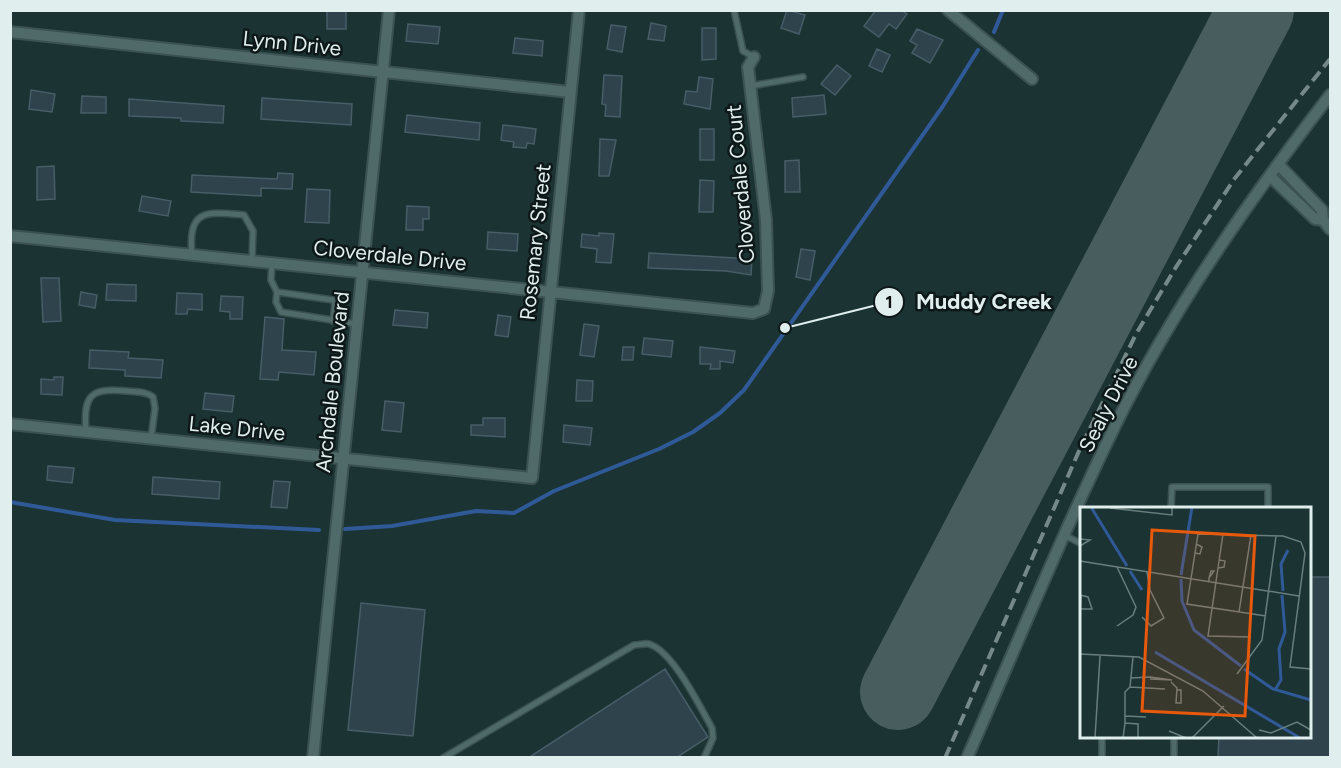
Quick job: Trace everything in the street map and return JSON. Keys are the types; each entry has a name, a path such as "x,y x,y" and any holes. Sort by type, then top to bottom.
{"street":[{"name":"Archdale Boulevard","path":"313,758 389,10"},
{"name":"Rosemary Street","path":"531,478 579,10"},
{"path":"948,10 1032,79"},
{"name":"Lynn Drive","path":"10,32 570,92"},
{"name":"Cloverdale Court","path":"754,57 748,67 766,220 768,291 764,309"},
{"name":"Sealy Drive","path":"967,758 1116,425 1168,332 1269,176 1330,95"},
{"path":"1278,164 1322,210 1327,224"},
{"path":"1269,176 1315,219 1327,224"},
{"name":"Cloverdale Drive","path":"10,236 753,314 764,309"},
{"name":"Lake Drive","path":"10,424 531,478"}],"lane":[{"path":"734,10 743,51 754,57"},
{"path":"750,86 803,77"},
{"path":"192,254 192,230 202,215 210,212 244,215 254,231 252,261"},
{"path":"272,262 271,280 277,292 276,302 281,312 357,324"},
{"path":"277,292 329,298 335,304 333,321"},
{"path":"86,432 88,399 92,393 105,388 144,393 153,398 155,408 152,439"},
{"path":"1171,507 1172,487 1268,487 1268,507"},
{"path":"1066,536 1080,543"},
{"path":"442,758 634,645 648,644 660,650 681,675 712,728 713,738 704,758"},
{"path":"1102,738 1102,758"},
{"path":"1174,738 1174,758"}],"building":[{"path":"787,10 805,15 799,34 781,28"},
{"path":"876,10 901,10 907,14 896,29 889,24 879,37 864,26"},
{"path":"327,11 346,11 346,29 327,29"},
{"path":"651,23 666,26 664,41 648,39"},
{"path":"408,24 440,27 438,44 406,41"},
{"path":"611,25 626,27 622,52 607,49"},
{"path":"702,28 716,28 716,59 702,60"},
{"path":"917,29 943,40 930,63 912,53 917,45 910,41"},
{"path":"515,38 543,41 542,56 513,53"},
{"path":"877,49 890,55 882,72 869,66"},
{"path":"837,65 851,76 835,95 821,84"},
{"path":"604,75 622,76 620,117 605,116 606,105 602,104"},
{"path":"699,77 713,79 710,109 684,104 686,91 697,92"},
{"path":"31,90 55,94 52,112 29,109"},
{"path":"824,95 826,114 793,117 792,98"},
{"path":"82,96 106,97 106,113 81,113"},
{"path":"262,98 352,104 351,125 261,119"},
{"path":"129,99 224,106 223,123 181,121 181,118 129,116"},
{"path":"407,115 480,123 479,140 405,132"},
{"path":"503,125 536,129 534,144 527,143 526,148 513,147 514,142 501,140"},
{"path":"700,129 714,129 714,160 700,160"},
{"path":"600,139 616,140 609,176 599,176"},
{"path":"799,160 800,192 785,192 785,161"},
{"path":"54,166 55,199 37,200 37,167"},
{"path":"278,173 293,174 292,189 261,188 261,196 191,192 192,175 277,179"},
{"path":"700,180 714,181 713,212 699,212"},
{"path":"307,189 330,190 329,223 305,222"},
{"path":"142,196 171,201 168,216 139,211"},
{"path":"407,206 429,207 429,219 423,219 423,230 406,230"},
{"path":"488,232 518,234 517,251 487,249"},
{"path":"599,233 614,234 611,263 596,262 597,249 581,247 582,234 599,236"},
{"path":"801,249 815,251 810,280 796,277"},
{"path":"649,253 752,259 751,275 726,271 648,268"},
{"path":"41,278 59,278 61,321 43,322"},
{"path":"107,284 136,285 136,301 106,300"},
{"path":"81,292 97,295 95,308 79,305"},
{"path":"177,293 202,294 202,310 188,309 187,314 176,314"},
{"path":"221,296 243,297 242,319 230,319 230,312 220,311"},
{"path":"395,310 428,313 427,328 393,325"},
{"path":"498,315 511,317 508,337 495,335"},
{"path":"265,317 284,319 282,350 316,352 314,375 279,372 278,380 260,379"},
{"path":"584,324 599,326 594,357 580,355"},
{"path":"644,338 673,341 671,357 642,354"},
{"path":"623,347 634,347 633,360 622,360"},
{"path":"700,347 735,351 733,363 720,361 720,369 710,369 711,364 700,364"},
{"path":"90,350 129,352 128,358 163,360 161,378 125,376 125,370 89,368"},
{"path":"54,377 63,377 62,395 41,394 41,379 54,380"},
{"path":"577,380 593,381 592,401 576,401"},
{"path":"205,393 234,396 232,412 203,409"},
{"path":"385,401 404,403 401,432 382,430"},
{"path":"483,418 505,418 505,437 471,435 471,425 483,425"},
{"path":"564,425 592,428 590,445 563,442"},
{"path":"48,466 74,468 72,483 47,480"},
{"path":"153,477 220,482 219,499 152,494"},
{"path":"274,481 290,482 287,508 271,507"},
{"path":"1311,577 1330,577 1330,758 1218,758 1219,738 1311,738"},
{"path":"361,603 425,610 413,736 348,730"},
{"path":"665,669 708,737 676,758 528,758"}],"waterway":[{"path":"994,32 1003,10"},
{"path":"345,529 392,526 476,511 514,513 554,491 659,449 693,432 720,413 744,390 943,106 978,50"},
{"path":"10,502 115,520 319,530"}],"runway":[{"path":"898,692 1256,10"}],"railway":[{"path":"945,758 1079,451 1136,334 1176,267 1235,178 1330,59"}],"place":[{"name":"Muddy Creek","path":"785,328"}]}
